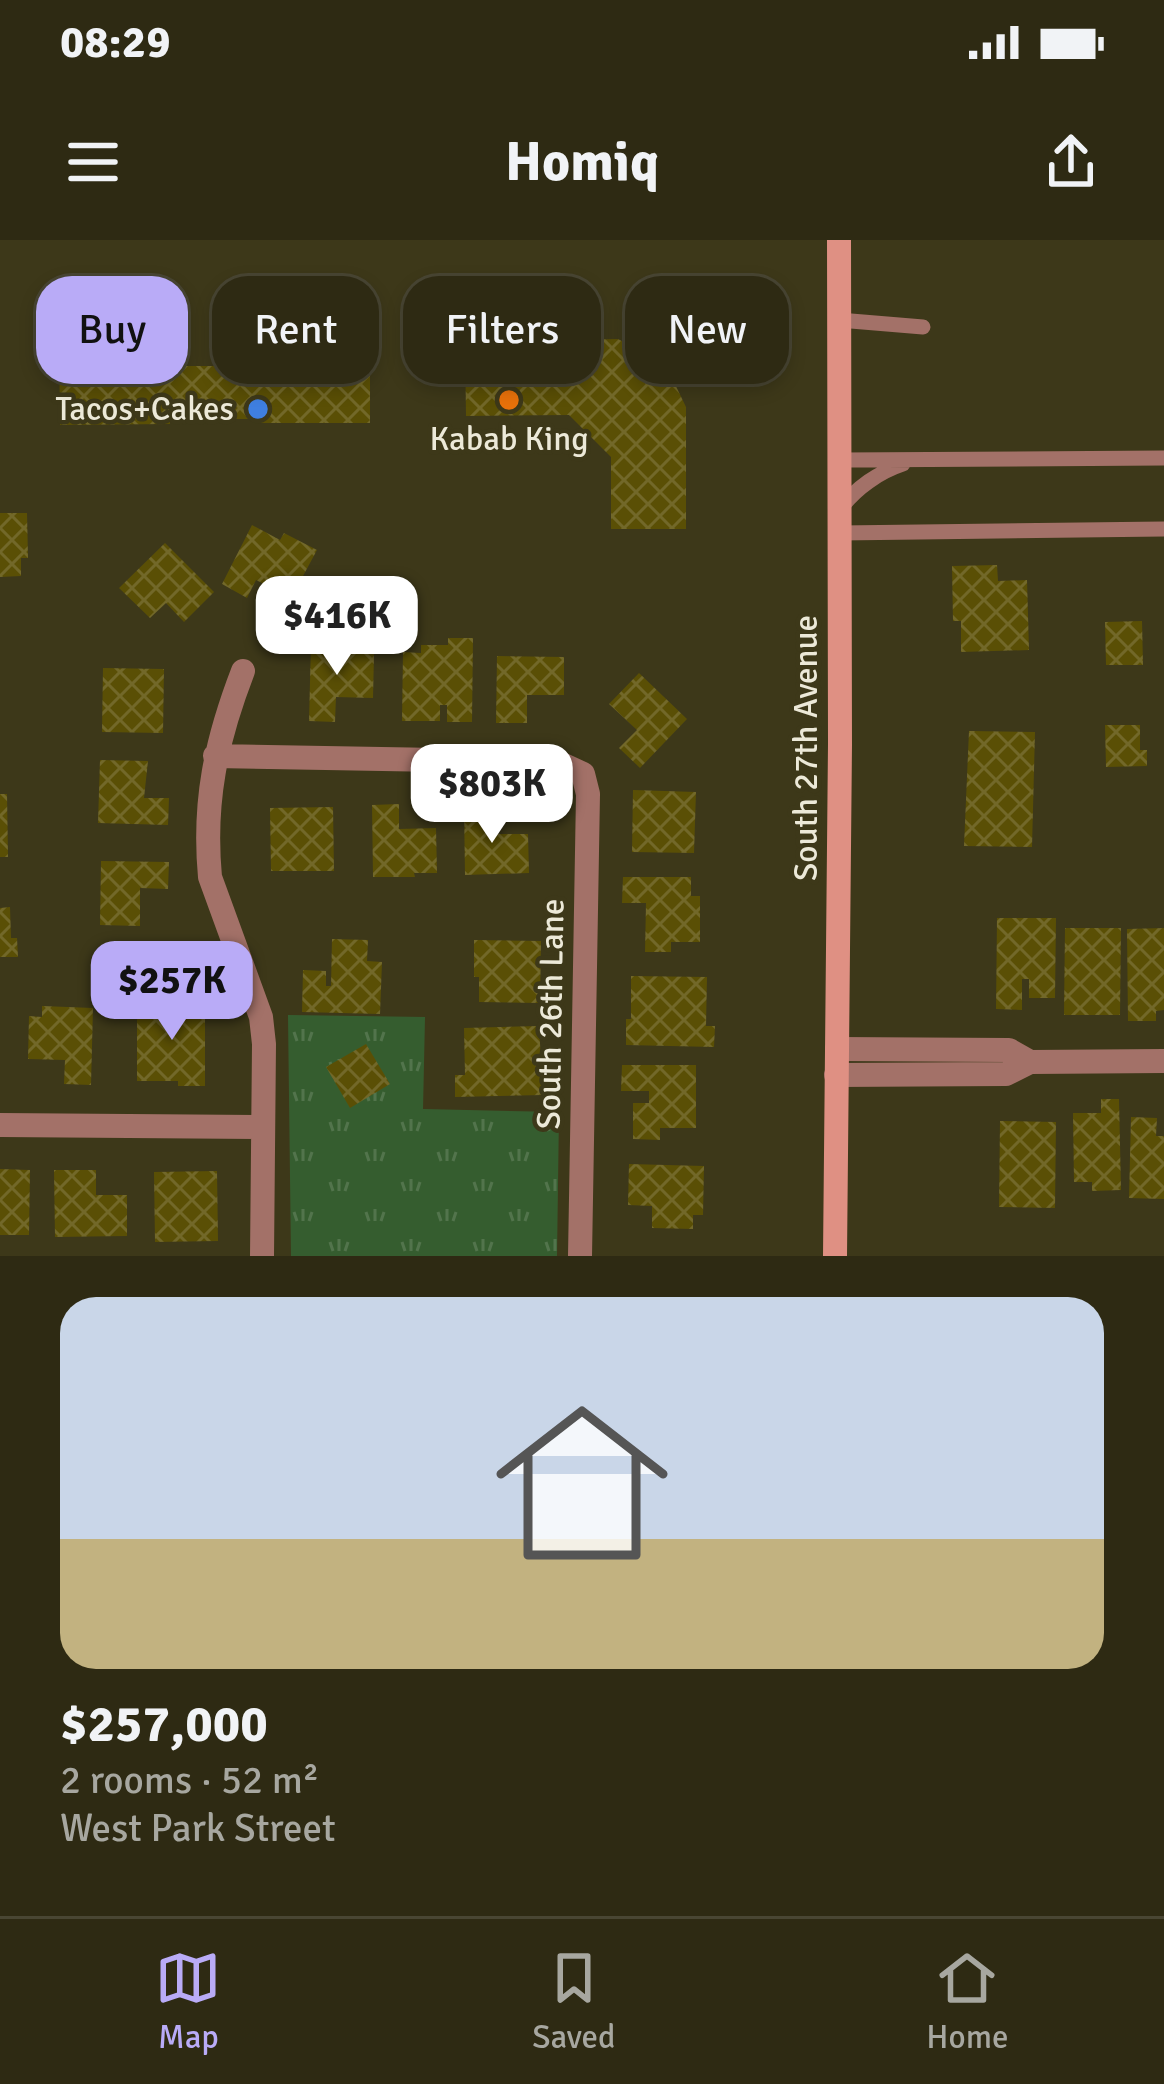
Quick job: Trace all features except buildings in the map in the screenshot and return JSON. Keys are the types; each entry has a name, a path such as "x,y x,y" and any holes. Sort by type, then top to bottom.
{"main road":[{"name":"South 27th Avenue","path":"835,1256 839,240"}],"street":[{"path":"243,671 214,756 207,833 209,878 261,1017 262,1256"},
{"name":"South 26th Lane","path":"214,756 556,762 583,774 587,794 580,1256"},
{"path":"837,1062 958,1062 1006,1074 1030,1062 1164,1061"},
{"path":"0,1125 263,1127"}],"lane":[{"path":"839,320 923,327"},
{"path":"840,460 1164,458"},
{"path":"918,460 891,468 853,493 840,522 1164,529"}],"green space":[{"path":"288,1015 425,1017 423,1109 559,1112 557,1256 291,1256"}],"place":[{"name":"Kabab King","path":"509,400"},
{"name":"Tacos+Cakes","path":"258,409"}]}
